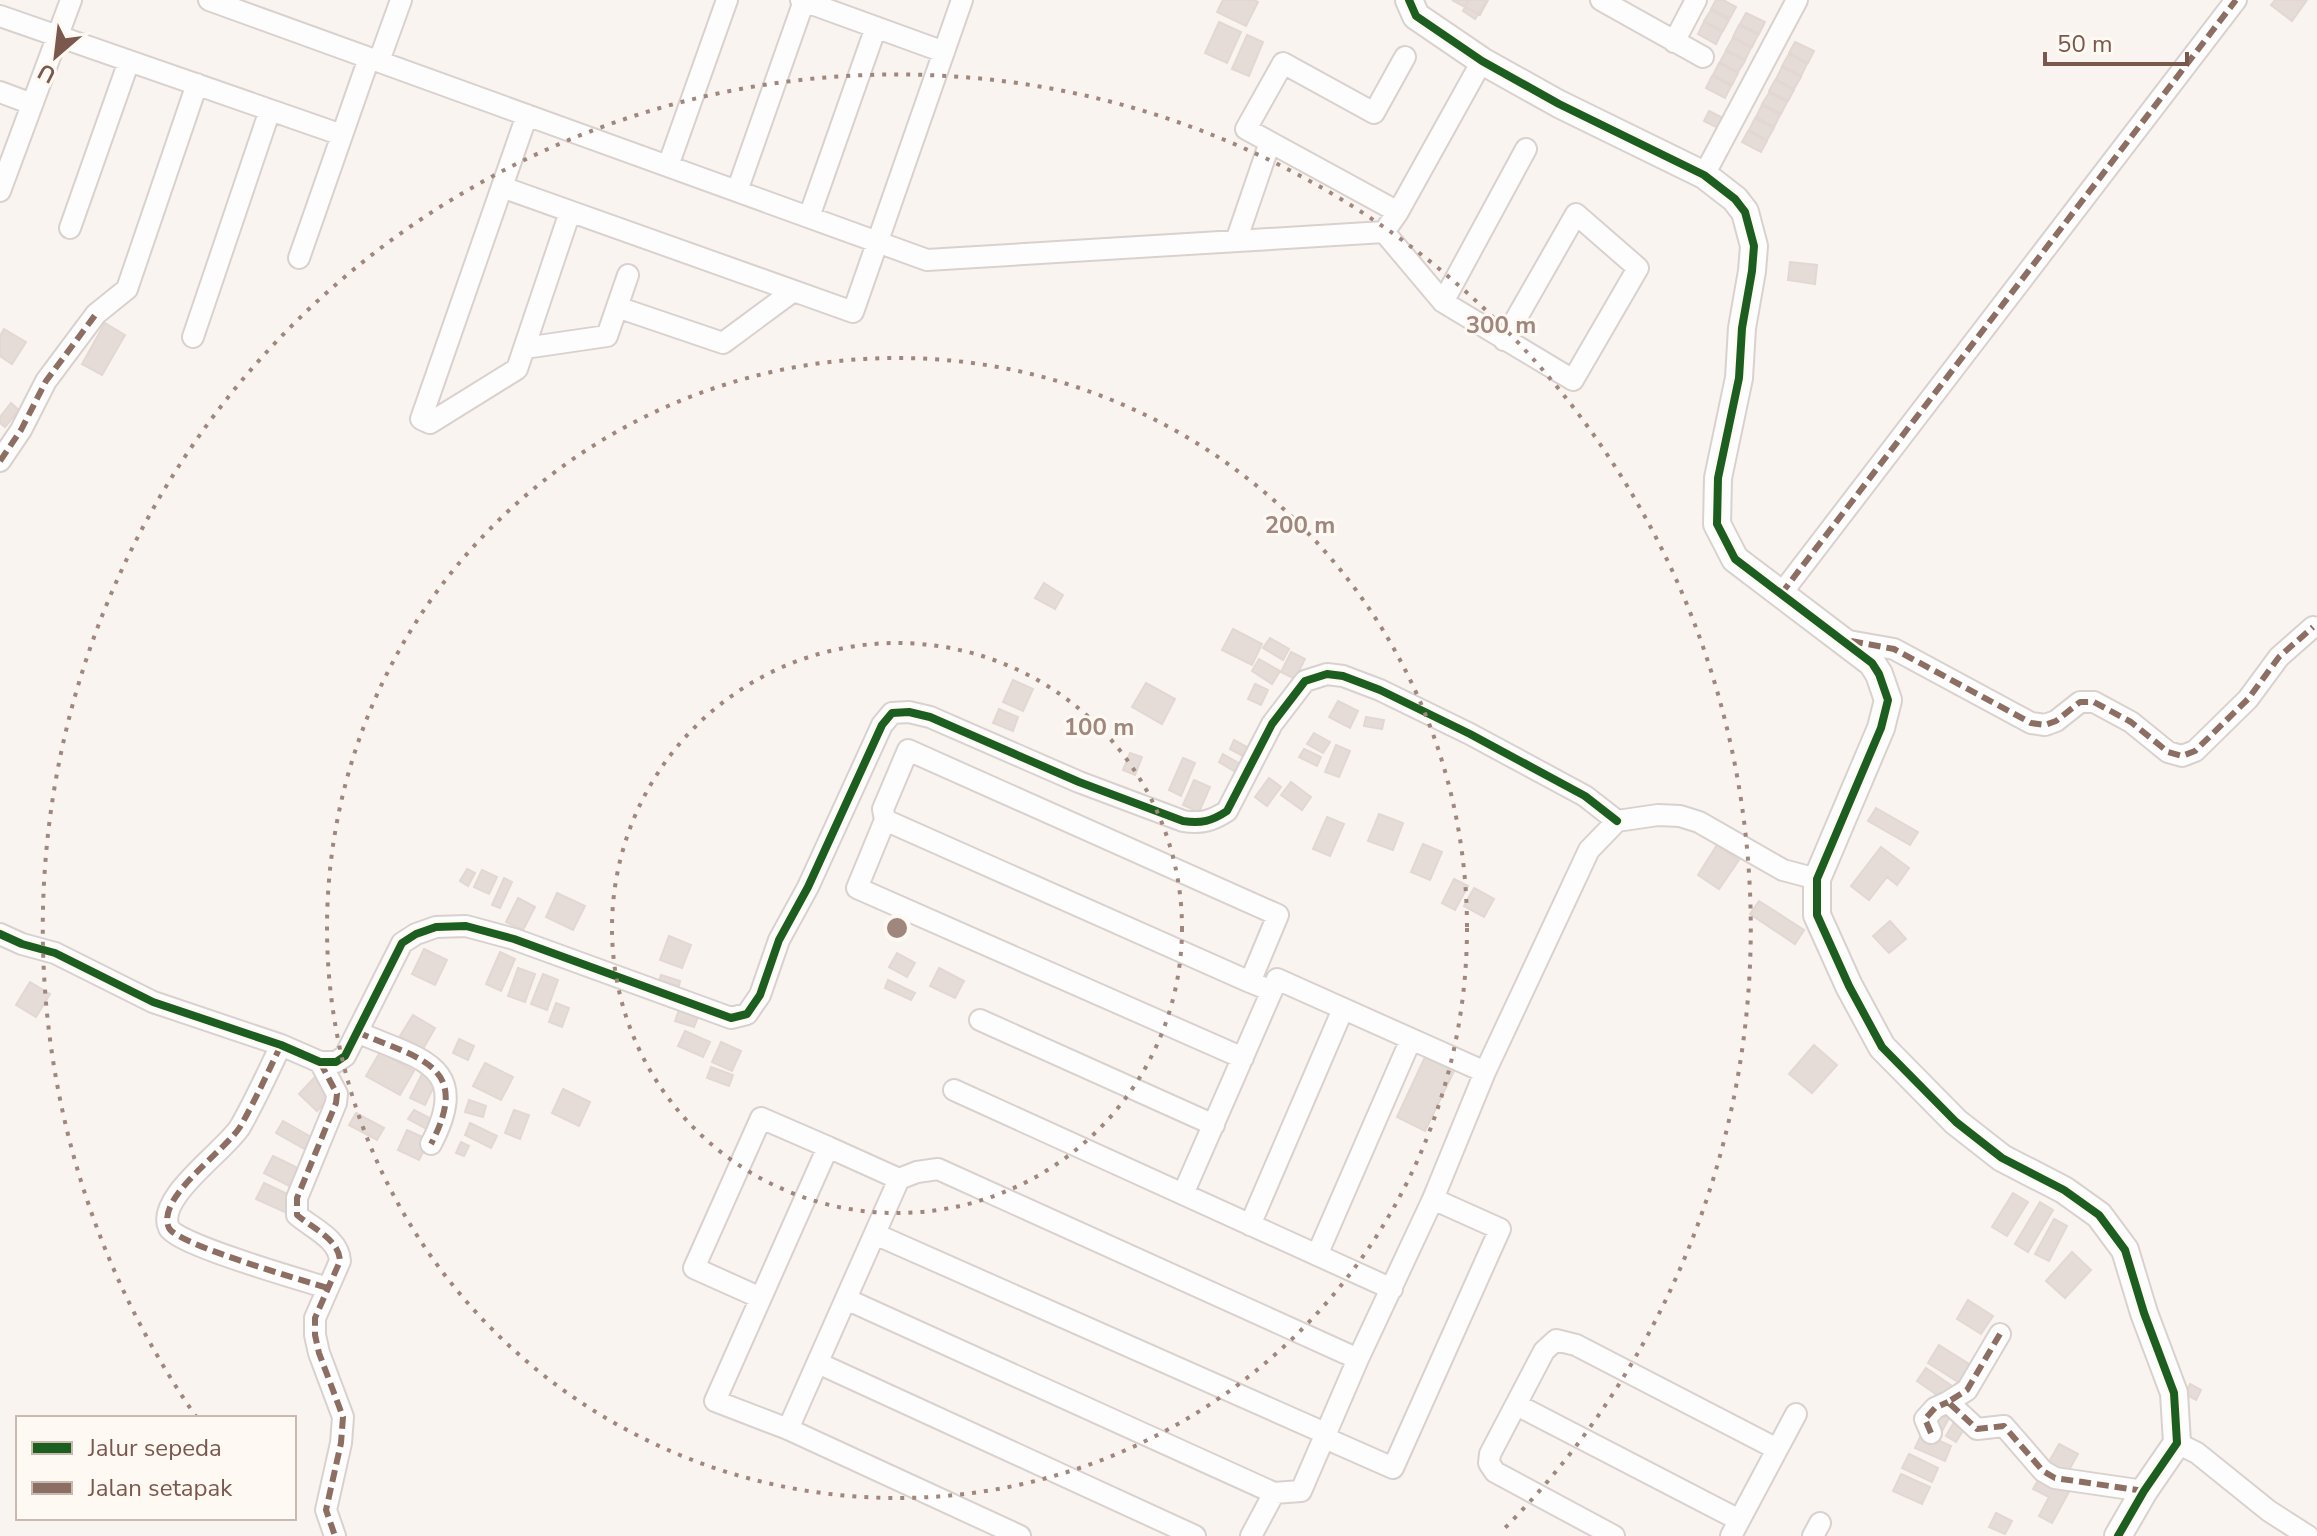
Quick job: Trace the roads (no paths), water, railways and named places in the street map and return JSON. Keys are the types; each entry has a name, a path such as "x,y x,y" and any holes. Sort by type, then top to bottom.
{"street":[{"path":"0,191 71,0"},
{"path":"209,0 927,260 1384,232"},
{"path":"299,258 342,135 401,0"},
{"path":"668,166 727,0"},
{"path":"737,191 803,0 944,52"},
{"path":"502,187 853,312 962,0"},
{"path":"1409,0 1416,16 1482,61 1559,104 1704,175 1735,199 1745,212 1754,246 1752,271 1742,328 1739,378 1718,478 1717,524 1735,559 1872,663 1888,700 1881,728 1817,879 1817,915 1849,986 1882,1047 1956,1122 2002,1158 2064,1190 2099,1215 2125,1250 2144,1313 2174,1393 2177,1443 2118,1536"},
{"path":"1601,0 1703,57"},
{"path":"1674,42 1696,0"},
{"path":"1781,594 2236,0"},
{"path":"1704,175 1795,1"},
{"path":"0,16 342,135"},
{"path":"809,217 876,27"},
{"path":"1398,212 1246,129 1283,63 1374,113 1405,57"},
{"path":"70,228 129,61"},
{"path":"1384,232 1482,61"},
{"path":"0,461 21,430 46,381 96,314 127,289 197,84"},
{"path":"0,92 32,104"},
{"path":"193,337 270,110"},
{"path":"527,115 421,419 430,423 517,369 570,212"},
{"path":"1236,241 1270,142"},
{"path":"1443,302 1526,149"},
{"path":"1384,232 1443,302 1504,340 1573,380 1638,268 1576,214 1504,340"},
{"path":"525,348 607,336 628,275"},
{"path":"617,307 723,343 792,292"},
{"path":"1839,640 1894,649 2031,723 2045,725 2056,721 2080,702 2094,702 2131,722 2168,752 2182,756 2195,751 2248,699 2279,657 2316,627"},
{"path":"0,934 55,953 153,1002 281,1045 320,1062 336,1062 345,1056 402,943 436,927 466,926 514,939 731,1018 747,1014 760,995 779,940 808,887 882,725 892,713 900,711 930,717 1079,782 1183,821 1201,824 1227,811 1272,724 1305,681 1327,674 1343,676 1380,690 1470,734 1585,796 1617,821"},
{"path":"1243,1058 857,888 885,820 883,809 908,750 1278,915 1250,982"},
{"path":"846,1299 1274,1493 1301,1491 1358,1359 1433,1199 1485,1072 1589,850 1617,821 1658,815 1680,816 1699,822 1783,870 1817,879"},
{"path":"885,820 1272,991"},
{"path":"1183,1194 1277,979 1485,1072"},
{"path":"1250,1225 1343,1009"},
{"path":"980,1020 1214,1125"},
{"path":"357,1032 426,1062 442,1076 446,1100 442,1124 431,1144"},
{"path":"1317,1255 1411,1039"},
{"path":"281,1045 239,1128 223,1149 177,1192 170,1205 168,1227 176,1236 212,1251 328,1288"},
{"path":"320,1062 337,1094 336,1103 297,1198 296,1208 297,1215 337,1245 340,1261 315,1318 315,1335 330,1389 343,1417 341,1443 326,1510 335,1536"},
{"path":"954,1090 1392,1289"},
{"path":"761,1298 694,1268 761,1118 899,1179"},
{"path":"828,1147 715,1401 788,1429 1020,1536"},
{"path":"788,1429 899,1179 938,1169 1358,1359"},
{"path":"875,1234 1393,1468 1500,1229 1433,1199"},
{"path":"1931,1433 1925,1419 1931,1411 1967,1390 2000,1334"},
{"path":"1614,1536 1491,1468 1490,1454 1544,1351 1553,1342 1562,1340 1777,1449"},
{"path":"818,1363 1195,1536"},
{"path":"1948,1402 1977,1429 2004,1426 2043,1471 2055,1478 2144,1491"},
{"path":"1517,1405 1735,1528 1796,1414"},
{"path":"2177,1443 2197,1453 2269,1511 2308,1536"},
{"path":"1251,1536 1274,1493"}]}
